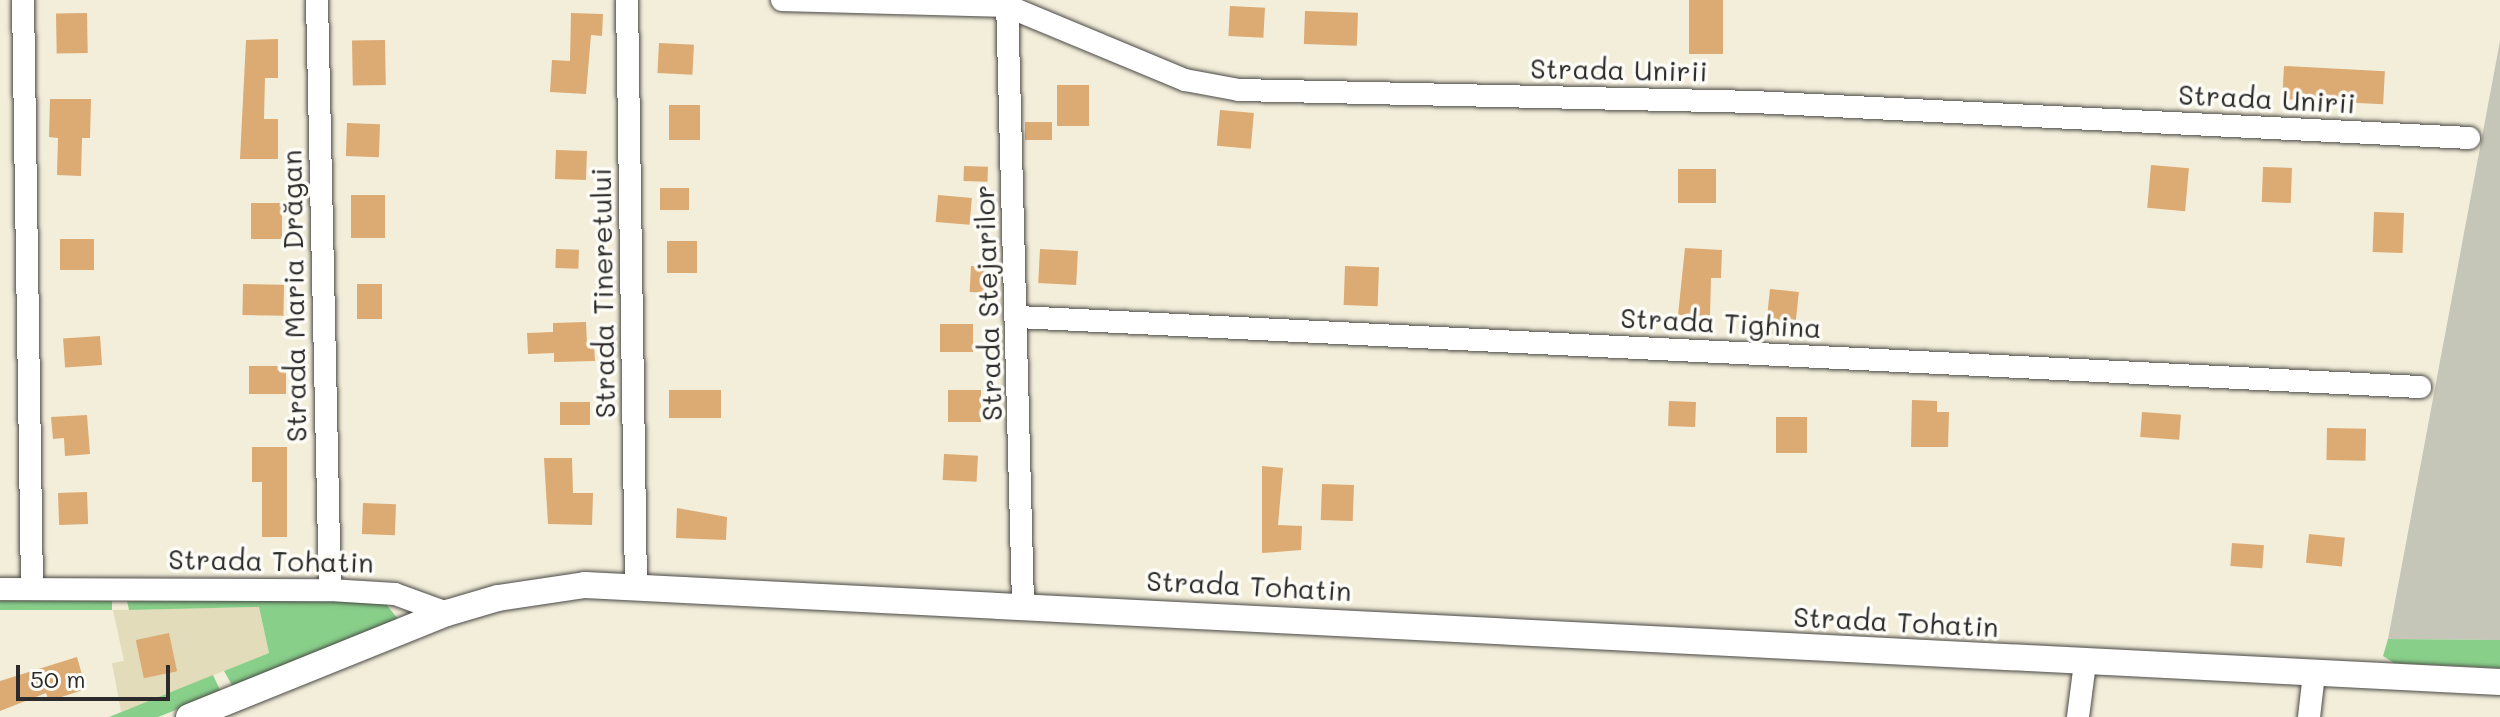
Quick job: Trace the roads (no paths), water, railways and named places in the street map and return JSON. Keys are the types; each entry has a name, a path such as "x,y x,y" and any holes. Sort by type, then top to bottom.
{"street":[{"path":"23,0 32,589"},
{"name":"Strada Maria Drăgan","path":"317,0 330,590"},
{"name":"Strada Tineretului","path":"627,0 636,586"},
{"name":"Strada Unirii","path":"782,0 1007,3 1185,80 1239,90 1754,102 2469,138"},
{"name":"Strada Stejarilor","path":"1007,3 1018,317 1023,604"},
{"name":"Strada Tighina","path":"1018,317 2420,387"},
{"name":"Strada Tohatin","path":"0,589 330,590 395,594 447,613 543,590 636,586 2500,682"},
{"path":"189,717 447,613"},
{"path":"2078,717 2085,663"},
{"path":"2309,717 2314,674"}]}
